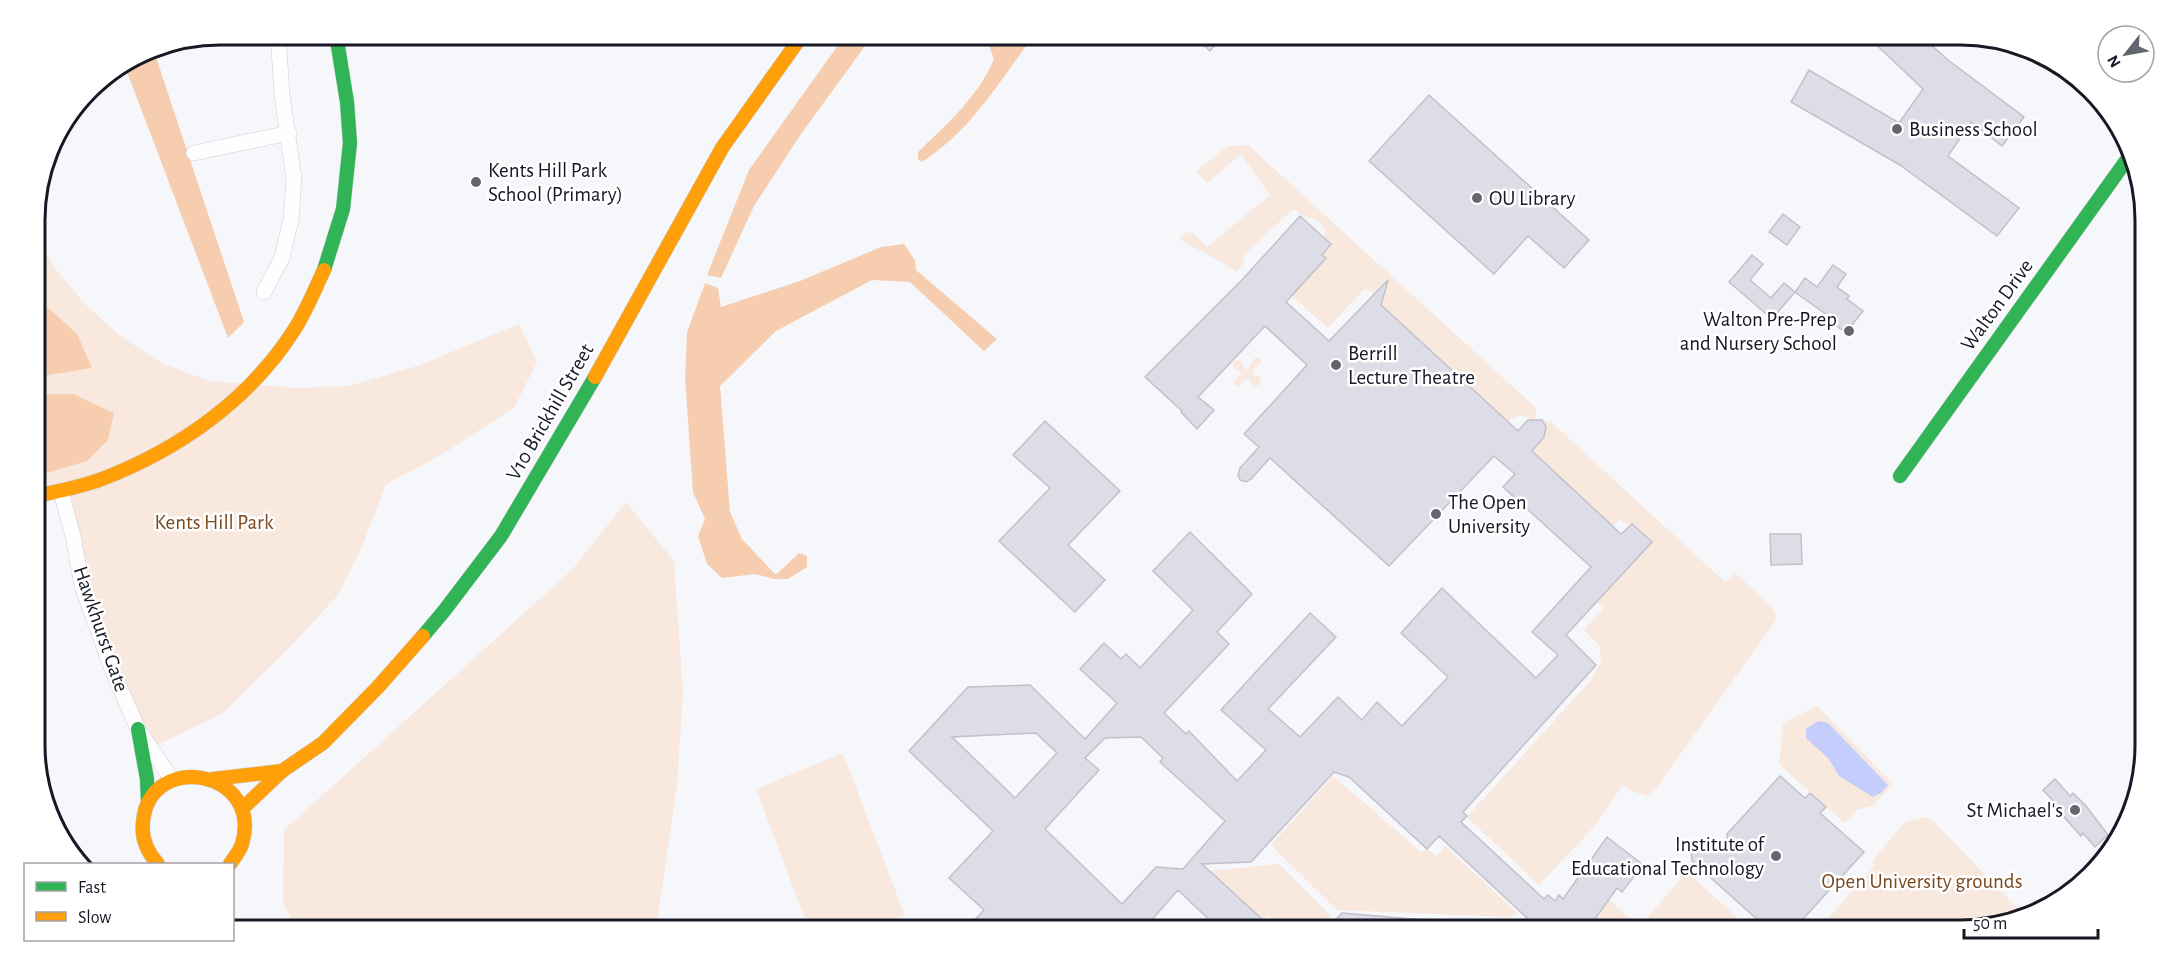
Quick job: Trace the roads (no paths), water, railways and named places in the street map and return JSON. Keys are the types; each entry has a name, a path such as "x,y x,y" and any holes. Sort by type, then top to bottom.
{"street":[{"path":"264,292 282,258 291,219 294,179 282,95 279,45"},
{"path":"45,495 62,492 113,476 163,454 215,419 236,400 281,348 310,300 333,246 345,193 350,142 347,95 338,45"},
{"name":"V10 Brickhill Street","path":"242,809 282,771 323,743 378,687 444,611 501,537 574,414 722,148 795,45"},
{"path":"194,153 289,133"},
{"name":"Walton Drive","path":"1899,476 2125,162"},
{"name":"Hawkhurst Gate","path":"62,492 82,586 113,672 138,729 172,780"},
{"name":"Hawkhurst Gate","path":"138,729 147,779 148,802 143,816 142,830 144,844"},
{"name":"V10 Brickhill Street","path":"172,780 185,776 213,779 282,771"},
{"path":"213,779 230,791 242,809 246,825 244,842 237,857 231,863"},
{"path":"148,802 158,789 172,780"},
{"path":"135,863 144,844"},
{"path":"144,844 151,858 157,863"}],"water":[{"path":"1818,721 1828,723 1888,785 1881,793 1873,797 1839,776 1829,759 1806,738 1806,729"}],"place":[{"name":"Business School","path":"1897,129"},
{"name":"Kents Hill Park School (Primary)","path":"476,182"},
{"name":"OU Library","path":"1477,198"},
{"name":"Walton Pre-Prep and Nursery School","path":"1849,331"},
{"name":"Berrill Lecture Theatre","path":"1336,365"},
{"name":"The Open University","path":"1436,514"},
{"name":"St Michael's","path":"2075,810"},
{"name":"Institute of Educational Technology","path":"1776,856"}],"park label":[{"name":"Kents Hill Park","path":"214,522"},
{"name":"Open University grounds","path":"1922,881"}]}
